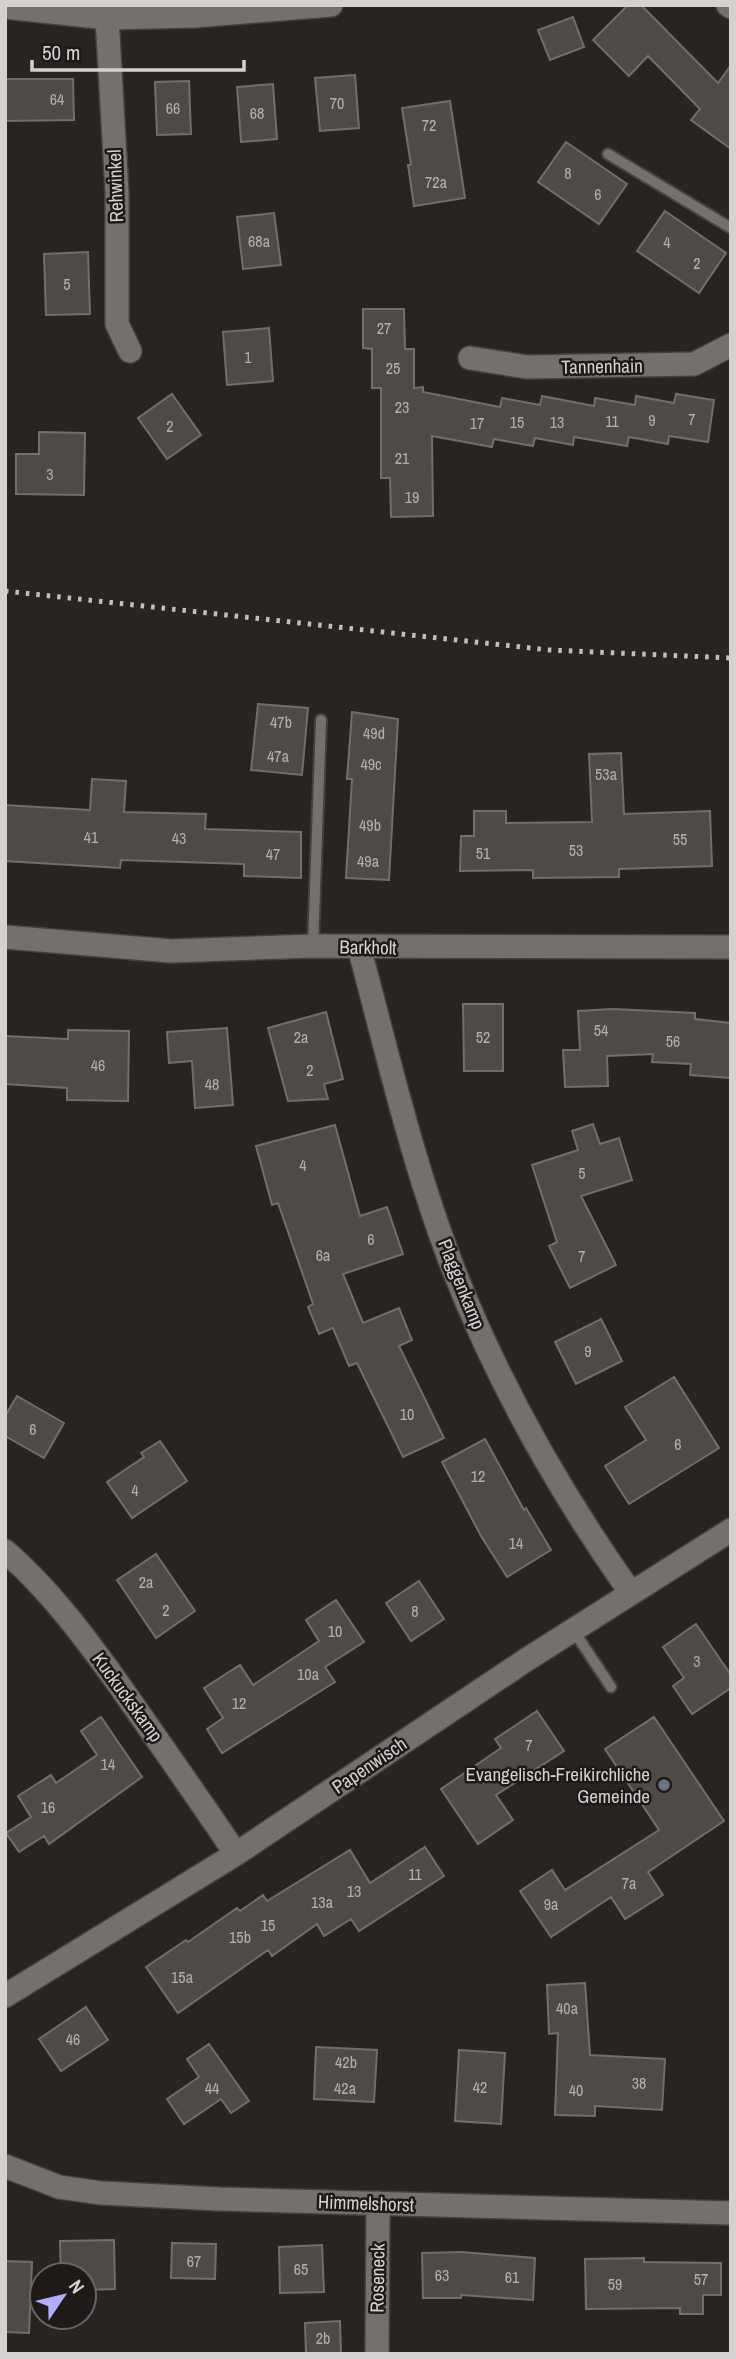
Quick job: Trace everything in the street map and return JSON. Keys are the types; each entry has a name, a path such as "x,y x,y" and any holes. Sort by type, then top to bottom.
{"street":[{"path":"5,7 107,18 195,16 331,5"},
{"name":"Rehwinkel","path":"107,18 117,192 117,324 130,351"},
{"name":"Tannenhain","path":"470,358 527,367 694,364 731,345"},
{"name":"Barkholt","path":"5,937 171,951 313,946 731,947"},
{"name":"Plaggenkamp","path":"359,947 416,1155 460,1284 513,1404 558,1485 631,1593"},
{"name":"Papenwisch","path":"5,1996 236,1854 573,1630 731,1530"},
{"name":"Kuckuckskamp","path":"5,1551 54,1599 93,1648 162,1743 236,1854"},
{"name":"Himmelshorst","path":"5,2166 59,2187 101,2193 731,2213"},
{"name":"Roseneck","path":"377,2354 378,2203"}],"lane":[{"path":"608,154 731,228"},
{"path":"313,946 321,720"},
{"path":"573,1630 611,1687"}],"building":[{"path":"628,5 641,5 718,83 731,65 731,149 691,120 700,109 648,56 629,76 593,40"},
{"path":"573,17 584,47 550,60 538,30"},
{"path":"355,75 359,128 320,131 315,78"},
{"path":"5,79 73,79 74,120 5,121"},
{"path":"189,81 191,134 157,135 155,82"},
{"path":"273,84 277,139 241,142 237,87"},
{"path":"450,101 465,198 414,206 402,108"},
{"path":"566,142 627,184 599,224 538,182"},
{"path":"665,211 726,253 699,293 637,251"},
{"path":"274,213 281,265 243,269 237,217"},
{"path":"88,252 90,314 46,315 44,254"},
{"path":"363,309 404,309 405,349 414,349 414,388 423,387 423,392 500,407 502,398 540,405 542,396 594,406 595,398 635,405 636,396 674,403 676,394 714,400 708,442 669,436 668,444 629,437 627,446 574,437 573,445 535,438 533,446 494,439 492,447 432,436 433,516 391,517 390,478 381,478 381,388 372,388 372,349 363,348"},
{"path":"269,328 273,381 227,385 223,332"},
{"path":"172,394 201,435 167,459 138,418"},
{"path":"39,432 85,433 84,495 16,494 16,454 39,454"},
{"path":"258,704 308,708 302,775 251,770"},
{"path":"352,712 398,719 389,880 346,878 352,779 347,779"},
{"path":"621,753 624,814 710,811 712,866 619,869 619,877 533,878 533,870 460,871 461,836 474,836 474,811 506,811 506,823 592,822 589,754"},
{"path":"92,779 126,781 124,812 206,814 205,829 301,832 301,878 244,876 244,864 121,860 120,868 5,861 5,805 90,810"},
{"path":"463,1004 503,1004 503,1071 464,1071"},
{"path":"613,1009 695,1013 695,1019 731,1023 730,1078 690,1075 691,1064 652,1062 653,1054 607,1056 608,1086 565,1087 563,1050 580,1050 578,1011"},
{"path":"326,1012 343,1079 324,1084 328,1099 288,1101 268,1028"},
{"path":"227,1028 233,1105 195,1108 192,1061 169,1063 167,1032"},
{"path":"68,1030 129,1031 128,1101 67,1100 67,1088 5,1084 5,1036 68,1039"},
{"path":"593,1124 600,1144 619,1138 632,1180 581,1196 616,1265 570,1288 549,1246 557,1242 532,1165 578,1150 572,1131"},
{"path":"335,1125 360,1216 387,1207 403,1254 343,1274 363,1323 399,1308 412,1340 399,1346 444,1438 403,1457 357,1363 349,1366 333,1328 319,1334 308,1307 313,1304 278,1203 272,1205 256,1146"},
{"path":"601,1319 622,1361 576,1384 555,1342"},
{"path":"674,1377 719,1448 629,1504 605,1466 646,1440 625,1407"},
{"path":"17,1396 64,1423 44,1458 5,1436 5,1416"},
{"path":"485,1439 524,1510 526,1508 551,1550 507,1577 481,1536 442,1462"},
{"path":"160,1441 187,1481 132,1518 107,1482 144,1457 141,1453"},
{"path":"156,1554 195,1611 156,1638 117,1580"},
{"path":"419,1581 444,1619 411,1641 386,1603"},
{"path":"336,1600 364,1642 325,1667 335,1682 222,1753 207,1729 223,1718 204,1688 240,1665 253,1685 319,1641 306,1620"},
{"path":"696,1624 731,1675 731,1688 692,1714 673,1686 684,1678 663,1647"},
{"path":"537,1711 564,1751 496,1795 513,1820 478,1844 441,1789 501,1748 495,1739"},
{"path":"101,1717 142,1777 49,1844 44,1836 19,1852 6,1833 31,1817 18,1796 51,1775 56,1783 97,1755 81,1731"},
{"path":"654,1717 724,1821 648,1872 663,1895 625,1919 611,1897 551,1937 520,1891 552,1870 565,1890 659,1830 605,1749"},
{"path":"425,1847 444,1876 359,1931 351,1919 324,1936 317,1924 272,1956 268,1950 178,2013 146,1967 237,1908 240,1911 263,1895 267,1901 350,1850 370,1883"},
{"path":"585,1983 590,2055 665,2059 662,2110 595,2106 595,2116 555,2115 558,2033 549,2034 547,1985"},
{"path":"86,2007 108,2040 61,2071 39,2039"},
{"path":"209,2044 249,2101 231,2113 221,2099 184,2124 167,2099 199,2077 187,2059"},
{"path":"316,2047 377,2050 374,2102 314,2099"},
{"path":"459,2050 505,2053 501,2124 455,2121"},
{"path":"114,2240 115,2289 98,2290 98,2261 61,2261 60,2241"},
{"path":"172,2243 216,2244 215,2279 171,2278"},
{"path":"322,2245 324,2292 280,2293 279,2247"},
{"path":"461,2252 535,2258 533,2300 461,2295 461,2298 423,2298 422,2253"},
{"path":"644,2258 644,2262 721,2263 721,2295 703,2295 703,2314 680,2314 680,2308 586,2309 585,2259"},
{"path":"5,2261 28,2262 29,2333 5,2332"},
{"path":"340,2321 341,2354 306,2354 305,2323"}],"railway":[{"path":"5,591 549,650 731,658"}],"place":[{"name":"Evangelisch-Freikirchliche Gemeinde","path":"664,1785"}]}
